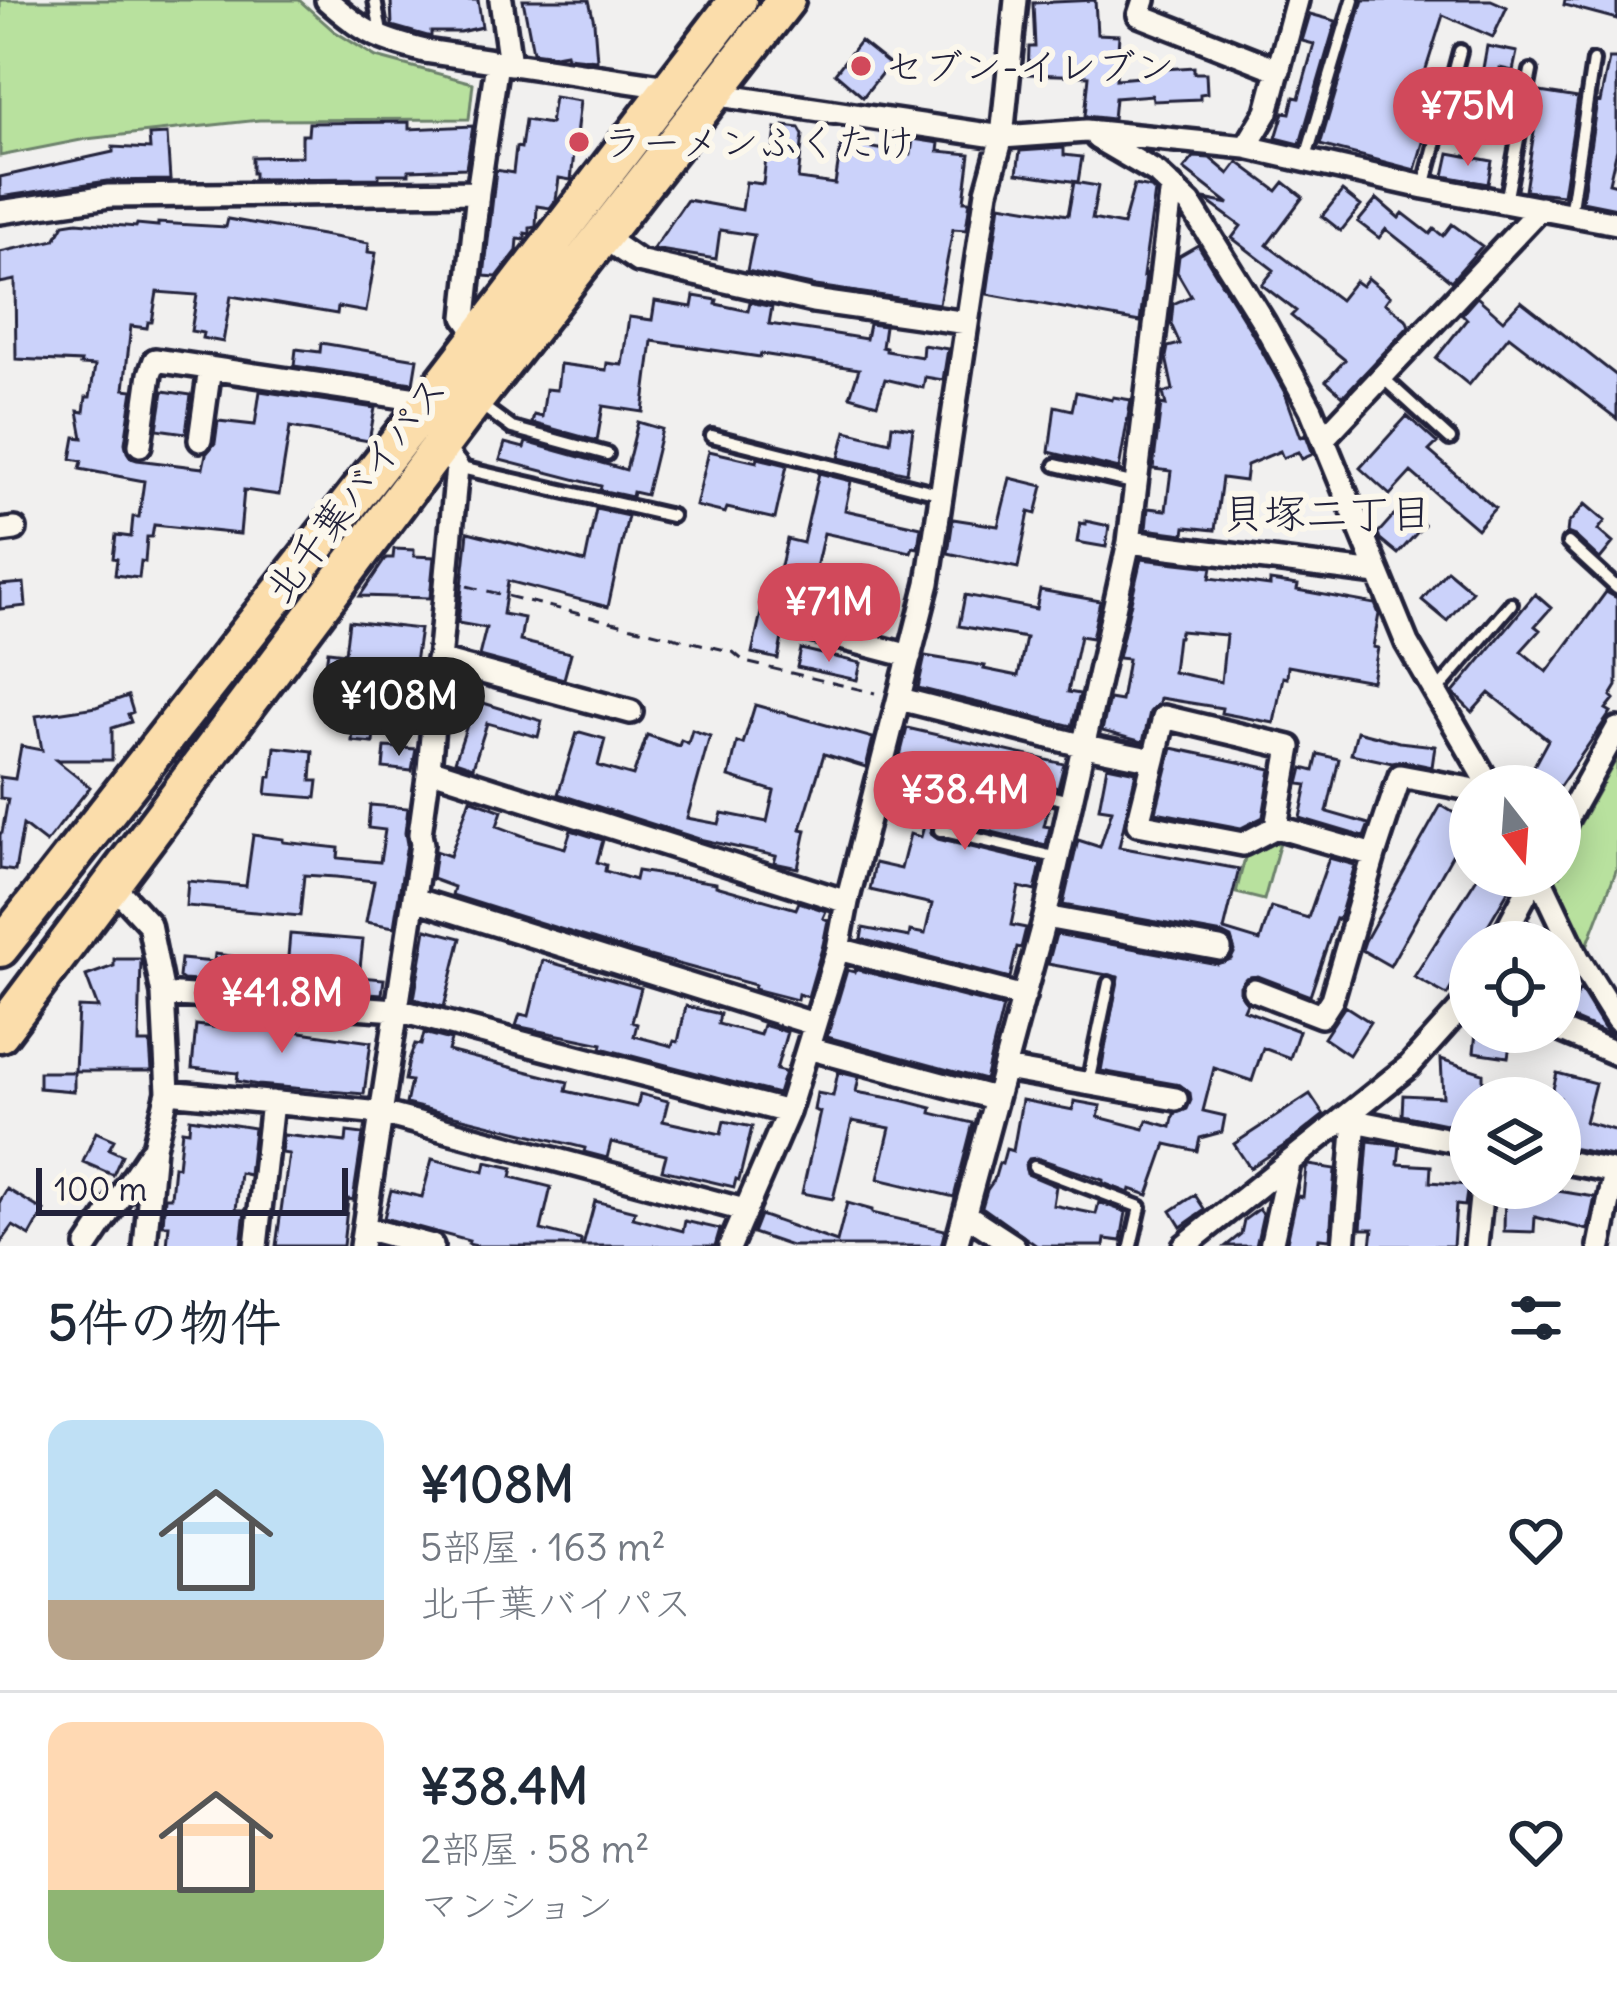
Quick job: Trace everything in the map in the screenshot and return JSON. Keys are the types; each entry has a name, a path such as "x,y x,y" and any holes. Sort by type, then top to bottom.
{"highway":[{"name":"北千葉バイパス","path":"0,948 738,0"},
{"name":"北千葉バイパス","path":"0,1033 449,457 474,401 786,0"}],"street":[{"path":"327,0 356,26 424,51 1002,137 1087,131 1246,147 1617,223"},
{"path":"479,337 466,317 478,191 503,63 500,0"},
{"path":"730,1246 788,1112 838,949 928,583 987,190 1002,137 1016,0"},
{"path":"1144,0 1139,15 1279,70"},
{"path":"1246,147 1267,112 1297,0"},
{"path":"1087,131 1157,172 1190,204 1264,323 1311,409 1407,643 1477,765"},
{"path":"956,1246 1045,917 1129,542 1172,186"},
{"path":"0,212 109,196 478,191"},
{"path":"1323,439 1541,208"},
{"path":"603,237 638,262 813,302 967,323"},
{"path":"140,446 155,359 430,401"},
{"path":"200,440 210,368"},
{"path":"432,1246 363,1237 422,844 445,580 449,457"},
{"path":"1129,542 1378,573"},
{"path":"800,628 910,656"},
{"path":"438,661 631,712"},
{"path":"900,699 1154,760"},
{"path":"1276,827 1290,747 1164,717 1138,824 1244,844 1276,827 1374,855"},
{"path":"1581,793 1617,729"},
{"path":"429,769 848,902"},
{"path":"1254,990 1321,1016 1332,999 1400,776 1449,785"},
{"path":"112,884 149,924 163,994 168,1092 154,1147 145,1246"},
{"path":"1548,897 1617,1020"},
{"path":"415,899 814,1024"},
{"path":"1045,917 1220,949"},
{"path":"838,949 1024,997"},
{"path":"163,994 397,1010 788,1112"},
{"path":"1184,1246 1356,1115 1449,1021"},
{"path":"1581,1039 1617,1054"},
{"path":"808,1048 994,1098"},
{"path":"1005,1069 1176,1099"},
{"path":"168,1092 382,1112 744,1210"},
{"path":"256,1246 272,1102"},
{"path":"1356,1115 1449,1139"},
{"path":"1344,1246 1356,1115"},
{"path":"87,1246 154,1147"},
{"path":"1271,1246 1289,1164"},
{"path":"1581,1165 1616,1172 1600,1246"},
{"path":"1476,1246 1480,1209"},
{"path":"965,1214 1014,1246"}],"lane":[{"path":"375,0 382,39"},
{"path":"1305,161 1353,0"},
{"path":"1424,187 1460,51"},
{"path":"1570,214 1593,61"},
{"path":"1506,202 1531,71"},
{"path":"1382,377 1450,439"},
{"path":"474,401 512,428 607,454"},
{"path":"712,436 941,494"},
{"path":"449,457 672,516"},
{"path":"1056,464 1136,484"},
{"path":"1568,543 1617,588"},
{"path":"1435,694 1511,604"},
{"path":"962,775 1070,801"},
{"path":"940,830 1058,858"},
{"path":"1088,1083 1109,983"},
{"path":"1034,1167 1140,1207 1131,1246"}],"path":[{"path":"445,580 900,699"}],"green space":[{"path":"0,0 299,0 334,31 376,57 473,83 469,119 259,120 86,139 0,156"},
{"path":"1617,758 1617,868 1587,946 1581,921 1574,921 1562,897 1581,897 1581,822"},
{"path":"1280,842 1264,900 1236,893 1247,850"}],"building":[{"path":"391,0 478,0 482,27 431,32 431,37 392,26"},
{"path":"523,0 589,0 597,60 533,52"},
{"path":"1095,0 1097,34 1119,35 1116,79 1194,67 1194,73 1206,73 1207,93 1200,94 1200,99 1115,98 1113,119 1085,116 1089,76 1028,74 1029,47 1035,47 1033,3"},
{"path":"1363,0 1491,0 1507,7 1493,37 1443,15 1425,72 1442,78 1415,170 1320,145"},
{"path":"1565,0 1617,0 1617,19 1564,5"},
{"path":"1310,14 1336,21 1300,144 1276,138 1284,112 1290,113 1294,97 1299,98 1314,44 1302,41"},
{"path":"860,41 889,64 863,97 835,73"},
{"path":"1487,46 1517,52 1513,71 1500,68 1496,100 1465,95 1468,72 1482,74"},
{"path":"1609,59 1617,59 1617,149 1609,183 1617,185 1617,208 1582,201 1597,101"},
{"path":"1540,92 1578,98 1563,195 1525,191"},
{"path":"554,97 580,101 571,180 559,178 550,208 537,206 536,227 525,233 525,240 518,239 517,251 497,277 484,276 496,170 513,173 525,120 550,124"},
{"path":"409,122 409,129 473,126 466,168 409,170 409,174 379,174 379,178 254,179 252,157 302,156 302,135 308,135 309,123"},
{"path":"799,128 803,135 798,179 835,184 842,139 911,154 913,139 939,143 938,151 970,154 966,230 953,229 939,304 747,271 754,235 720,230 716,259 653,249 687,200 742,210 746,182 763,184 776,129"},
{"path":"167,134 170,180 107,181 0,197 0,177 113,152 113,147 150,149 149,135"},
{"path":"1064,148 1064,155 1082,157 1078,182 1017,173 1020,151"},
{"path":"1449,153 1492,161 1488,184 1444,176"},
{"path":"1194,157 1210,158 1229,174 1238,162 1277,191 1284,182 1303,197 1267,245 1340,300 1355,281 1362,286 1368,278 1390,296 1385,303 1406,319 1409,326 1343,396 1326,381 1345,360 1262,285 1274,270 1232,238 1241,226 1204,199 1229,204 1184,169"},
{"path":"1074,182 1098,186 1092,219 1123,225 1134,185 1155,192 1140,322 987,294 1000,204 1068,215"},
{"path":"1342,191 1361,206 1341,231 1322,216"},
{"path":"1377,199 1399,218 1403,213 1430,234 1434,229 1443,236 1452,224 1482,246 1451,281 1386,229 1379,238 1358,222"},
{"path":"228,219 369,243 368,252 376,253 366,312 338,307 337,314 231,296 223,342 191,331 197,295 157,292 152,322 147,328 131,326 124,389 133,390 127,452 137,460 203,468 215,443 218,421 255,425 260,391 375,408 369,441 290,427 279,495 244,490 240,534 154,525 139,578 115,575 116,535 131,537 144,481 80,469 82,461 71,459 75,437 83,438 78,411 84,412 86,397 90,397 95,366 16,359 15,280 0,283 0,252 55,240 64,224 77,222 226,227"},
{"path":"1198,245 1251,331 1313,454 1302,459 1298,452 1283,458 1280,451 1247,465 1245,481 1222,478 1215,530 1185,527 1184,534 1146,529 1148,508 1166,510 1171,471 1153,469 1161,404 1166,405 1163,393 1173,390 1168,347 1180,344 1171,324 1173,304 1191,296 1177,272 1179,256"},
{"path":"694,296 748,311 750,302 772,307 769,324 866,339 869,324 885,326 882,347 886,351 922,357 923,345 948,349 943,380 925,377 923,388 885,379 877,404 850,396 859,369 652,341 643,412 603,406 597,441 532,423 534,415 542,417 546,389 557,390 560,364 606,370 607,363 622,365 629,317 652,320 655,301 692,307"},
{"path":"1477,297 1503,320 1521,301 1617,376 1617,419 1509,336 1469,385 1436,358 1467,319 1462,314"},
{"path":"321,343 417,359 413,383 294,366 296,349 320,352"},
{"path":"163,391 191,395 186,433 157,429"},
{"path":"1076,392 1131,400 1119,469 1049,452 1055,406 1072,410"},
{"path":"1407,416 1437,443 1429,451 1495,508 1477,529 1411,472 1390,495 1360,468"},
{"path":"638,422 662,429 646,495 600,490 601,486 500,460 505,443 524,448 526,442 626,470"},
{"path":"892,425 913,428 907,473 839,458 846,431 890,442"},
{"path":"709,451 787,465 775,519 696,506"},
{"path":"819,473 851,481 845,510 921,527 918,548 911,552 824,533 810,594 871,609 869,614 884,618 879,633 796,612 785,622 778,659 752,653 769,577 778,579 787,539 803,543"},
{"path":"1010,478 1043,486 1036,514 1029,512 1018,568 948,553 953,519 998,526"},
{"path":"1585,504 1605,521 1598,530 1613,543 1600,559 1567,533 1568,524"},
{"path":"1402,506 1424,525 1398,554 1378,533"},
{"path":"596,509 628,516 608,607 508,581 503,614 524,618 520,641 571,653 564,679 479,656 486,628 458,623 468,532 585,562"},
{"path":"1080,523 1109,526 1106,547 1077,542"},
{"path":"394,549 434,557 430,598 360,596 386,558 393,558"},
{"path":"1141,559 1212,567 1210,578 1298,585 1297,590 1375,604 1379,614 1372,681 1288,666 1274,723 1160,698 1150,712 1143,742 1102,731 1109,699 1121,701 1128,659 1118,658","holes":["1180,631 1226,635 1221,682 1173,672"]},
{"path":"1447,570 1472,591 1447,621 1422,600"},
{"path":"24,583 26,606 0,609 0,585"},
{"path":"1040,590 1100,601 1092,638 1080,636 1068,692 1080,694 1072,726 918,688 925,656 1018,676 1026,638 959,626 965,595 1036,609"},
{"path":"1606,592 1617,598 1617,686 1606,709 1611,712 1574,765 1534,765 1548,740 1489,693 1472,712 1453,693 1535,594 1551,608 1521,651 1547,672"},
{"path":"349,621 420,629 414,669 418,706 376,711 373,743 352,741 357,698 322,693 328,651 345,653"},
{"path":"801,649 861,663 857,680 797,667"},
{"path":"465,689 482,693 480,702 542,721 538,737 487,723 473,767 455,761 470,716 459,714"},
{"path":"128,696 131,722 112,728 112,760 56,760 90,787 46,843 23,825 15,871 0,869 0,833 8,799 0,798 0,777 15,779 21,746 42,750 36,716 96,707"},
{"path":"755,705 873,738 866,767 824,754 801,829 806,830 798,868 774,863 776,856 699,839 558,794 577,733 605,739 598,766 633,776 647,735 679,746 681,740 688,743 692,730 710,736 687,818 719,824 722,813 767,822 774,791 729,777 737,742 743,744"},
{"path":"907,728 1064,764 1058,788 965,766 953,774 961,784 1049,806 1046,845 942,820 931,827 938,839 1041,864 1035,891 1019,887 1011,925 1026,928 1010,978 861,939 863,928 909,937 910,931 925,934 932,904 870,890 875,863 901,869 910,834 921,837 930,804 894,794"},
{"path":"1357,731 1435,746 1432,767 1351,754"},
{"path":"275,747 313,751 311,781 318,781 316,798 266,794"},
{"path":"385,747 416,749 412,771 383,768"},
{"path":"1172,748 1271,769 1263,817 1241,828 1156,812"},
{"path":"1318,754 1339,759 1327,812 1369,824 1364,837 1300,818 1307,785 1299,784 1303,768 1314,771"},
{"path":"1107,766 1136,772 1119,847 1239,869 1224,930 1260,941 1271,907 1308,918 1329,858 1355,865 1310,996 1258,976 1246,978 1240,986 1247,1003 1244,1010 1299,1031 1290,1058 1263,1048 1252,1081 1214,1068 1203,1111 1225,1116 1222,1132 1200,1138 1197,1151 1166,1144 1148,1195 1029,1159 1027,1174 1056,1186 1053,1205 1096,1214 1099,1202 1126,1212 1121,1241 1105,1239 1104,1246 1037,1246 982,1207 1006,1149 1013,1151 1022,1100 1073,1110 1074,1101 1101,1106 1098,1117 1144,1129 1147,1120 1171,1127 1174,1114 1187,1109 1191,1100 1180,1085 1101,1071 1118,977 1048,964 1056,934 1217,964 1231,959 1235,951 1231,938 1223,934 1063,905 1078,840 1100,847 1112,810 1099,808"},
{"path":"470,799 502,811 497,826 529,838 565,848 571,830 603,840 597,862 606,865 605,871 635,880 637,871 716,883 796,909 799,902 826,911 823,945 808,997 798,994 797,1000 754,989 755,985 452,895 454,887 432,879 436,851 450,856"},
{"path":"370,805 408,808 394,927 366,922 374,881 336,877 304,875 300,916 186,906 188,881 246,886 253,835 339,848 338,858 380,862 385,830 368,828"},
{"path":"1441,805 1449,810 1449,861 1390,966 1362,950"},
{"path":"1465,897 1505,897 1490,921 1449,921"},
{"path":"1449,922 1447,995 1414,977"},
{"path":"426,929 461,938 444,1007 414,999"},
{"path":"290,934 363,940 359,977 384,979 382,994 179,977 181,959 214,962 215,954 238,957 237,965 287,968"},
{"path":"114,959 141,959 139,1043 150,1043 152,1071 75,1071 78,1007 98,1008 86,976 114,966"},
{"path":"543,960 641,988 632,1022 637,1024 634,1036 672,1046 678,1042 686,1006 720,1014 718,1024 760,1035 763,1025 787,1032 776,1070 785,1072 778,1094 601,1048 602,1044 516,1026 520,1014 529,1016"},
{"path":"847,970 1003,1007 985,1080 827,1037"},
{"path":"1581,991 1604,1028 1613,1036 1581,1022"},
{"path":"1345,1006 1370,1022 1349,1055 1324,1038"},
{"path":"222,1018 295,1023 294,1031 371,1042 364,1094 258,1085 237,1081 238,1073 192,1068 196,1025 221,1028"},
{"path":"424,1033 451,1040 448,1051 568,1082 566,1091 637,1107 640,1094 668,1101 663,1121 721,1134 724,1121 752,1127 739,1180 734,1187 662,1170 666,1155 611,1142 607,1158 584,1152 585,1148 406,1104 409,1060"},
{"path":"1441,1059 1483,1073 1483,1077 1449,1077 1449,1125 1402,1115 1403,1095 1443,1097"},
{"path":"39,1072 74,1072 74,1091 39,1088"},
{"path":"838,1072 859,1077 856,1092 932,1108 931,1113 973,1123 954,1197 878,1179 890,1128 852,1121 833,1199 802,1193 820,1112 814,1110 817,1093 833,1096"},
{"path":"1581,1079 1595,1083 1585,1122 1617,1131 1617,1157 1581,1150"},
{"path":"1310,1094 1324,1115 1250,1168 1234,1144"},
{"path":"190,1118 254,1128 249,1175 240,1173 236,1210 245,1210 241,1246 167,1246 165,1197 171,1197 182,1130 189,1131"},
{"path":"96,1132 114,1140 109,1149 122,1155 113,1175 83,1162"},
{"path":"347,1132 363,1134 343,1246 276,1246 289,1154 281,1153 283,1135 346,1142"},
{"path":"1368,1141 1400,1145 1398,1164 1431,1166 1430,1182 1449,1184 1449,1209 1456,1209 1453,1246 1371,1246 1373,1229 1361,1229"},
{"path":"432,1159 484,1172 486,1162 513,1168 511,1177 551,1187 541,1230 581,1240 580,1246 477,1246 384,1218 391,1190 422,1197"},
{"path":"1309,1165 1335,1169 1330,1239 1319,1238 1318,1246 1286,1246 1297,1196 1303,1197"},
{"path":"7,1189 44,1211 30,1236 13,1226 0,1244 0,1201"},
{"path":"1195,1195 1205,1210 1181,1227 1171,1211"},
{"path":"1581,1195 1595,1197 1588,1230 1535,1217 1534,1232 1504,1231 1505,1209 1581,1209"},
{"path":"595,1201 635,1211 633,1218 683,1231 685,1221 720,1229 715,1246 583,1246"},
{"path":"847,1203 945,1230 941,1246 791,1246 753,1233 760,1215 837,1242"},
{"path":"1259,1209 1263,1214 1256,1246 1226,1246 1241,1234 1244,1220"}],"place":[{"name":"セブン-イレブン","path":"861,66"},
{"name":"ラーメンふくたけ","path":"579,142"}],"district":[{"name":"貝塚二丁目","path":"1327,513"}]}
